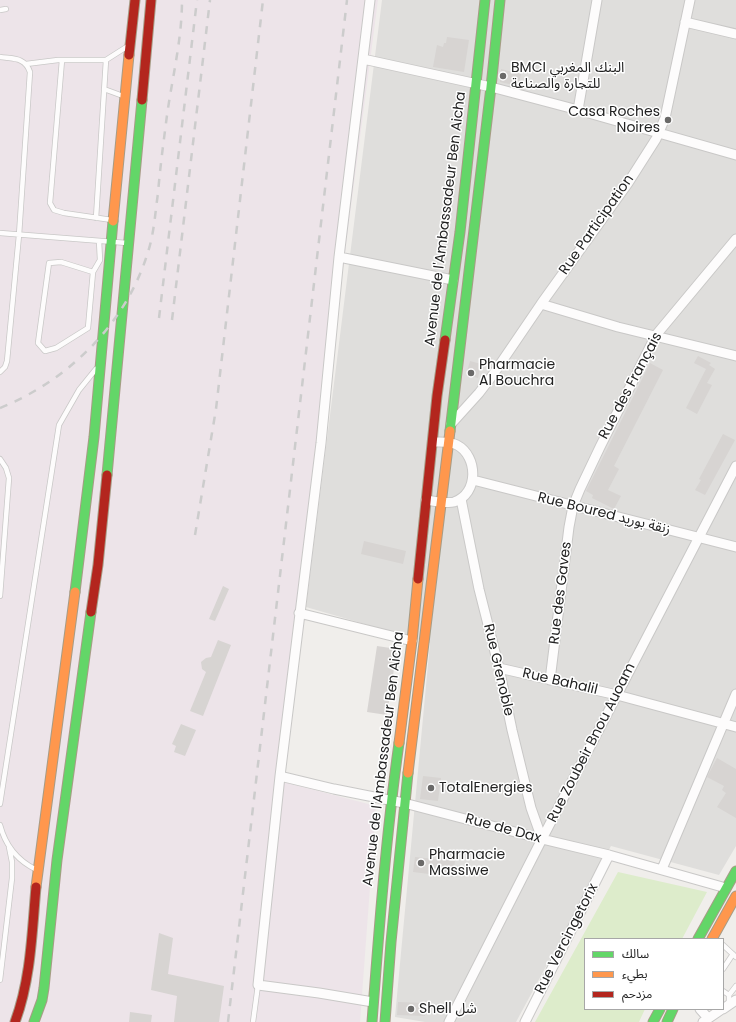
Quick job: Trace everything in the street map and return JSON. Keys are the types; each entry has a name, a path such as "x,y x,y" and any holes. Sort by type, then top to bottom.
{"main road":[{"path":"15,1022 22,1003 27,981 37,870 78,566 105,327 113,220 135,0"},
{"path":"34,1022 42,1000 44,988 57,860 98,565 122,326 151,0"},
{"name":"Avenue de l'Ambassadeur Ben Aicha","path":"372,1022 391,801 412,641 432,442 477,85 485,0"},
{"name":"Avenue de l'Ambassadeur Ben Aicha","path":"385,1022 404,803 442,502 500,0"},
{"path":"131,44 147,45"},
{"path":"125,96 142,98"},
{"path":"105,327 122,326"},
{"path":"699,938 736,871"},
{"path":"714,938 736,896"},
{"path":"653,1022 659,1010"},
{"path":"667,1022 673,1010"}],"street":[{"path":"370,0 339,257 320,443 280,776 258,985 319,992 373,1002"},
{"path":"578,110 597,0"},
{"name":"Rue Participation","path":"451,424 479,393 628,182 660,132 665,118 690,0"},
{"path":"685,22 736,34"},
{"path":"363,59 491,87 660,132 736,155"},
{"name":"Rue des Français","path":"573,506 600,447 656,335 736,239"},
{"path":"339,257 453,280"},
{"path":"541,304 618,326 736,356"},
{"path":"426,500 453,502 461,499 470,488 473,471 470,458 462,448 449,442 432,442"},
{"name":"Rue Zoubeir Bnou Auoam","path":"449,1022 542,839 736,466"},
{"name":"Rue Boured زنقة بوريد","path":"472,480 736,547"},
{"name":"Rue Grenoble","path":"461,499 479,589 499,668 512,730 532,808 542,839"},
{"name":"Rue des Gaves","path":"550,680 573,506"},
{"path":"299,613 412,641"},
{"name":"Rue Bahalil","path":"499,668 617,695 736,727"},
{"path":"662,869 736,694"},
{"name":"Rue de Dax","path":"280,776 334,789 404,803 609,855 726,888"},
{"name":"Rue Vercingetorix","path":"525,1022 609,855"},
{"path":"700,1010 705,1020 719,1010"}],"lane":[{"path":"0,10 6,9"},
{"path":"26,64 62,60 106,60 131,44"},
{"path":"0,58 20,59 26,64 30,72 19,235 6,364 0,372"},
{"path":"62,60 50,203 54,210 64,213 113,220"},
{"path":"96,218 106,60"},
{"path":"104,89 125,96"},
{"path":"0,233 129,243"},
{"path":"93,272 61,262 49,263 38,343 45,351 56,348 88,328 93,272 100,260 99,241"},
{"path":"0,804 59,425 79,390 101,363"},
{"path":"0,459 6,468 9,478 0,596"},
{"path":"0,825 9,847 12,862 12,878 0,980"},
{"path":"9,847 25,863 37,870"},
{"path":"724,946 735,956 724,968"},
{"path":"253,1022 258,985"},
{"path":"728,1004 736,986"},
{"path":"724,993 728,1004"}],"shaded area":[{"path":"0,0 378,0 276,780 376,806 360,1022 0,1022"},
{"path":"382,0 736,0 736,846 719,875 611,846 516,1022 425,1022 395,1017 430,643 306,607"}],"green space":[{"path":"618,872 707,892 683,938 584,938 584,1010 645,1010 639,1022 535,1022"}],"building":[{"path":"447,37 469,40 464,72 433,67 437,45 443,47 444,43 446,43"},
{"path":"501,69 521,74 518,86 500,82"},
{"path":"698,356 711,363 709,365 715,369 707,383 712,385 697,414 686,408 706,369 694,363"},
{"path":"470,361 481,364 478,378 466,375"},
{"path":"650,363 663,370 614,466 619,469 608,490 621,496 614,509 592,498 593,495 586,491"},
{"path":"723,434 735,440 705,495 695,490 701,480 699,479"},
{"path":"364,541 406,551 403,564 361,554"},
{"path":"223,586 229,589 215,621 209,619"},
{"path":"218,640 231,645 203,716 190,711 206,672 202,669 201,662 206,658 211,657"},
{"path":"377,646 397,649 387,715 367,712"},
{"path":"181,724 196,730 185,756 174,752 176,746 172,744"},
{"path":"717,758 736,769 736,818 717,807 726,793 722,790 724,786 707,777"},
{"name":"TotalEnergies","path":"423,776 441,778 438,801 420,799"},
{"path":"415,857 455,861 453,877 413,872"},
{"path":"159,933 173,938 168,974 224,986 219,1022 174,1022 177,996 151,990"},
{"name":"Shell شل","path":"398,1002 425,1003 425,1016 397,1015"},
{"path":"130,1012 152,1015 151,1022 129,1022"}],"railway":[{"path":"0,408 25,397 48,383 90,348 124,305 137,281 147,255 153,232 168,108 182,16 182,0"},
{"path":"159,318 197,0"},
{"path":"172,320 210,0"},
{"path":"195,535 216,409 263,0"},
{"path":"228,1022 347,0"}],"traffic: fast":[{"path":"445,340 460,232 485,0"},
{"path":"450,431 500,0"},
{"path":"107,475 142,100"},
{"path":"75,592 94,437 113,221"},
{"path":"34,1022 42,1000 44,988 57,860 91,612"},
{"path":"372,1022 380,917 399,743"},
{"path":"385,1022 391,942 408,773"},
{"path":"699,938 736,871"},
{"path":"653,1022 659,1010"},
{"path":"667,1022 673,1010"}],"traffic: slow":[{"path":"113,221 129,55"},
{"path":"408,773 450,431"},
{"path":"399,743 418,579"},
{"path":"36,887 75,592"},
{"path":"713,938 736,896"}],"traffic: jam":[{"path":"129,55 135,0"},
{"path":"142,100 151,0"},
{"path":"418,579 437,396 445,340"},
{"path":"91,612 98,565 107,475"},
{"path":"15,1022 28,972 36,887"}],"place":[{"name":"BMCI البنك المغربي للتجارة والصناعة","path":"503,76"},
{"name":"Casa Roches Noires","path":"668,120"},
{"name":"Pharmacie Al Bouchra","path":"471,373"},
{"name":"TotalEnergies","path":"431,788"},
{"name":"Pharmacie Massiwe","path":"421,863"},
{"name":"Shell شل","path":"411,1009"}]}
